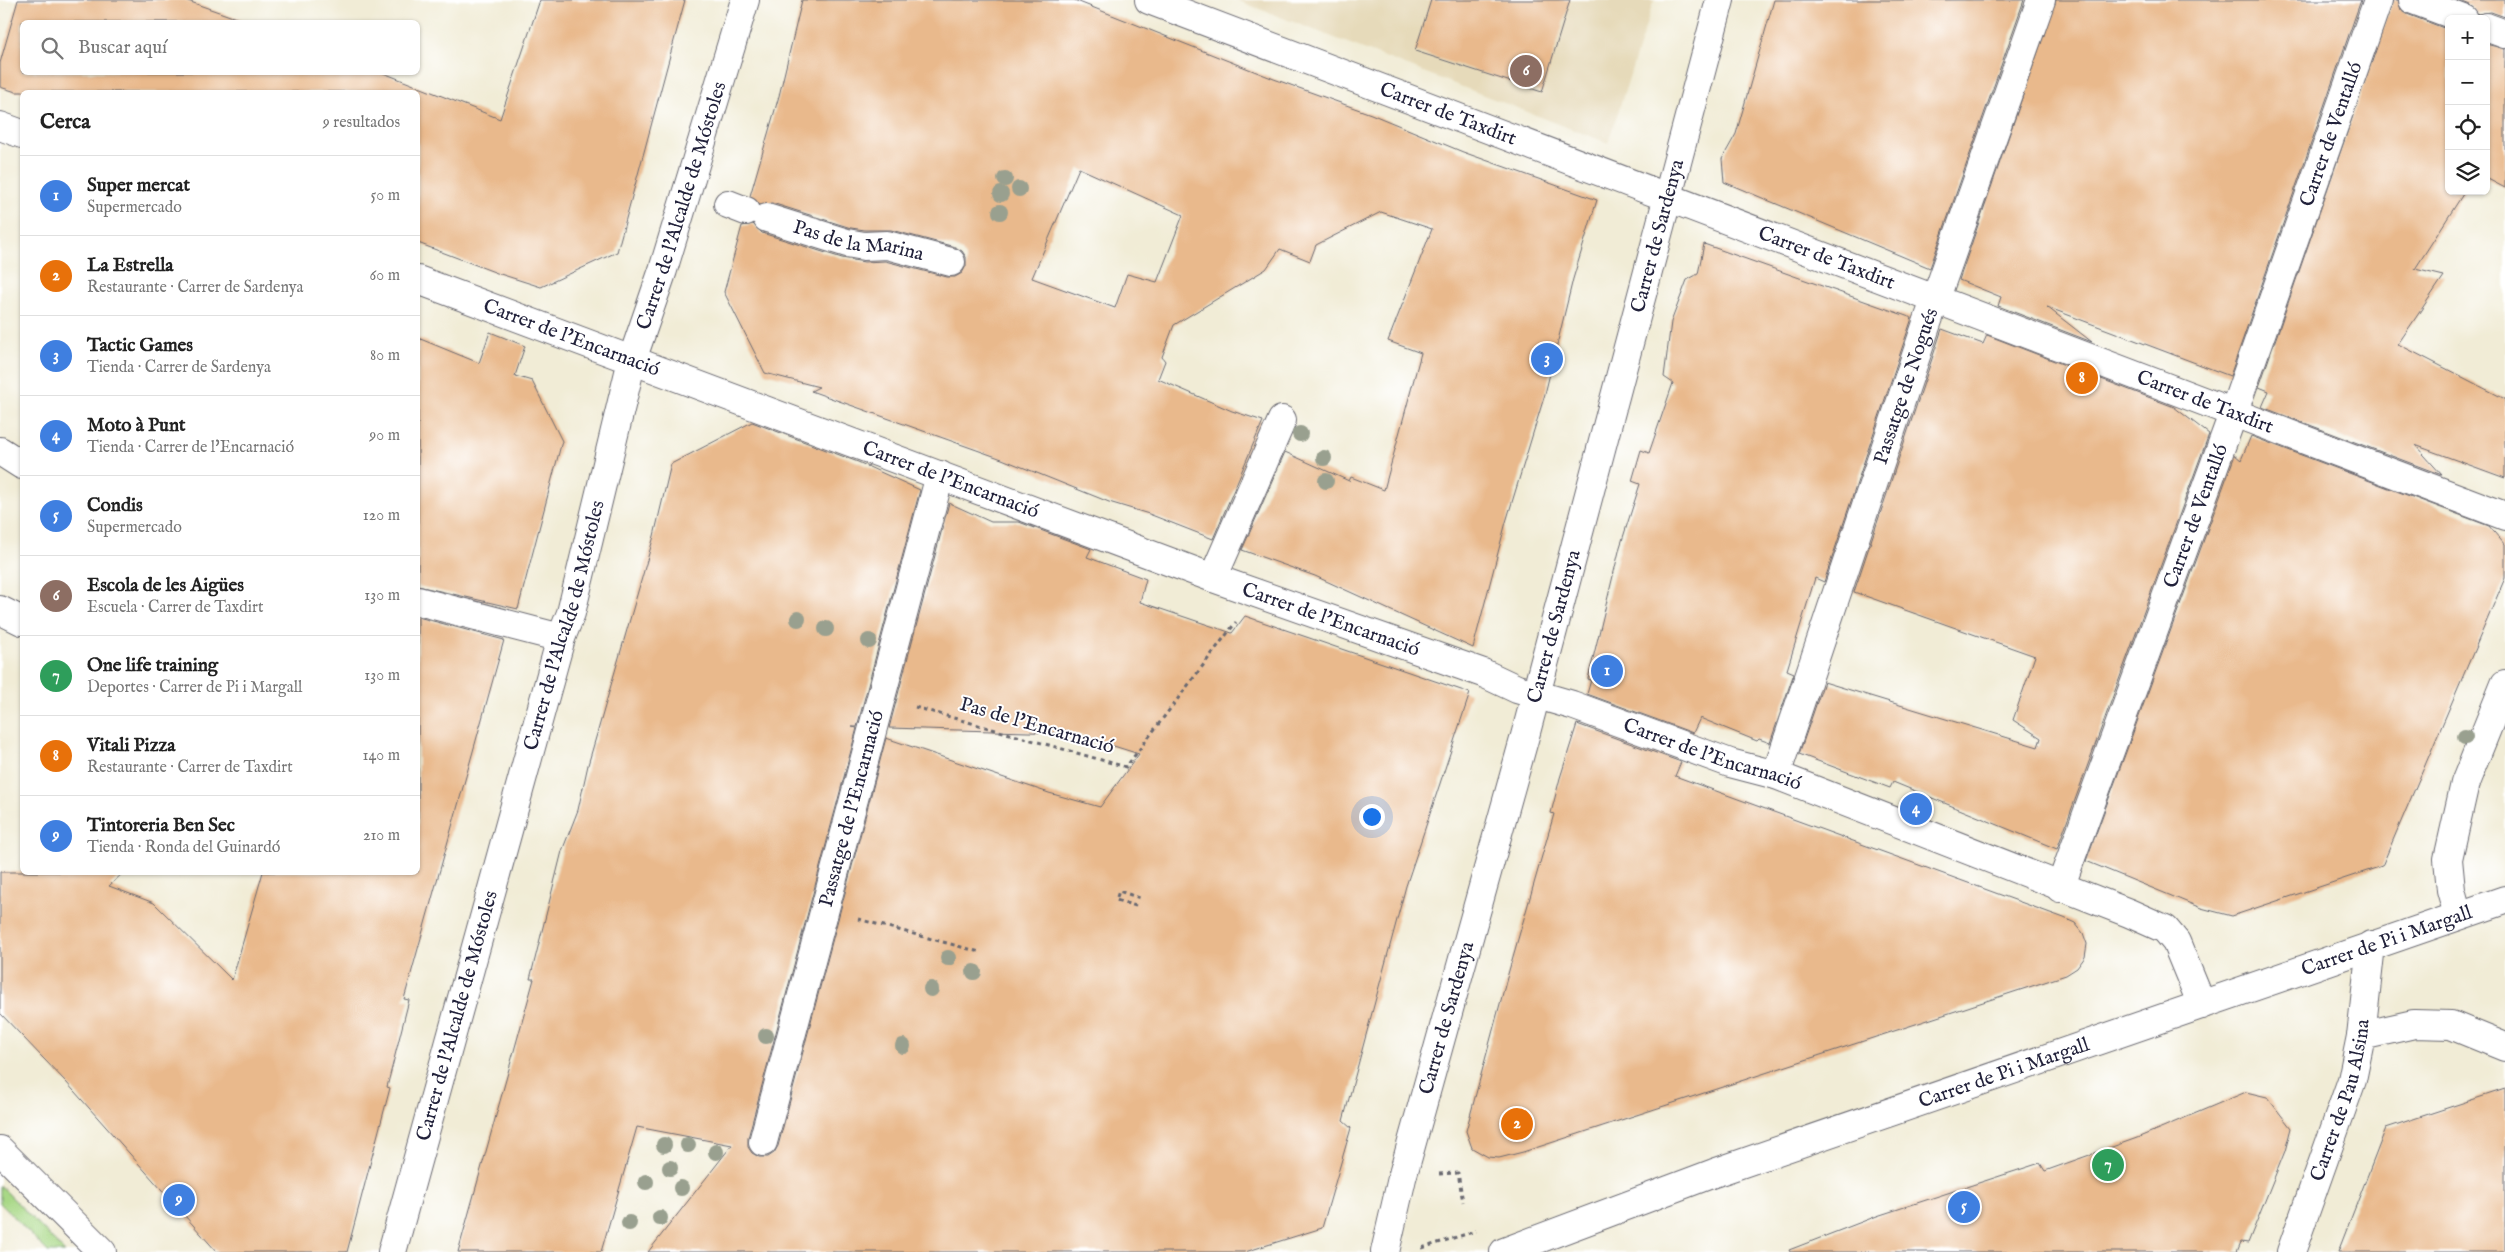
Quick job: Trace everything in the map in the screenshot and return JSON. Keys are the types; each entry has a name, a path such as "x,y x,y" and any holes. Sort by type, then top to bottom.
{"street":[{"name":"Carrer de l'Alcalde de Móstoles","path":"392,1252 561,638 570,613 632,360 663,270 745,0"},
{"name":"Carrer de Taxdirt","path":"1148,0 2505,516"},
{"name":"Carrer de Sardenya","path":"1385,1252 1402,1178 1536,694 1720,0"},
{"name":"Passatge de Nogués","path":"1776,775 1936,299 2041,0"},
{"name":"Carrer de Ventalló","path":"2060,888 2233,414 2378,0"},
{"path":"2413,0 2453,15"},
{"path":"2490,28 2505,34"},
{"path":"0,126 20,133"},
{"name":"Pas de la Marina","path":"747,211 847,243 864,246 887,245 951,262"},
{"name":"Carrer de l'Encarnació","path":"420,281 1213,578 1483,673 1518,689 1730,763 1776,775 2060,888 2129,913 2164,930 2176,942 2202,1005"},
{"path":"1213,578 1282,420"},
{"path":"0,451 20,464"},
{"name":"Passatge de l'Encarnació","path":"763,1142 883,698 940,476"},
{"path":"420,602 561,638"},
{"path":"0,610 20,620"},
{"path":"2458,915 2451,890 2448,859 2465,783 2505,684"},
{"name":"Carrer de Pi i Margall","path":"1504,1252 1723,1170 2505,900"},
{"name":"Carrer de Pau Alsina","path":"2291,1252 2352,1080 2362,1036 2371,945"},
{"path":"2362,1036 2414,1024 2451,1025 2505,1047"},
{"path":"0,1150 102,1252"}],"path":[{"name":"Pas de l'Encarnació","path":"883,698 1126,767 1235,623"},
{"path":"1136,906 1116,900 1119,891 1140,898"},
{"path":"826,910 980,952"},
{"path":"1431,1175 1458,1173 1463,1202"},
{"path":"1418,1249 1454,1238"}],"shaded area":[{"path":"1236,0 1654,0 1608,143"}],"green space":[{"path":"0,1185 65,1252 48,1252 0,1203"}],"building":[{"path":"18,0 185,0 241,20 20,20 20,75 389,75 500,119 540,0 685,0 617,252 541,287 497,273 420,244 420,90 20,90 20,92 16,92 0,87 0,63"},
{"path":"802,0 1074,0 1274,79 1371,114 1463,152 1597,200 1573,279 1545,394 1506,522 1473,648 1315,576 1242,550 1285,452 1349,481 1351,477 1384,490 1421,353 1388,341 1432,229 1381,212 1316,245 1310,261 1280,249 1266,269 1174,325 1162,357 1165,361 1158,379 1232,411 1263,421 1213,539 1149,514 1109,502 1002,459 811,391 819,387 765,373 724,292 742,226 753,224 762,233 842,258 864,262 885,261 947,277 955,277 962,273 966,266 966,257 962,251 955,247 891,230 851,228 772,203 760,205 750,196 779,96","holes":["1079,168 1183,215 1157,282 1127,274 1115,308 1032,278"]},
{"path":"1431,0 1570,0 1542,92 1415,51"},
{"path":"1774,0 2024,0 1930,268 1724,182 1722,159 1736,134"},
{"path":"2056,0 2361,0 2230,376 2047,307 2092,342 1998,306 2001,297 1959,280"},
{"path":"2393,0 2398,0 2401,10 2407,14 2445,28 2445,195 2462,195 2415,269 2444,276 2398,344 2505,399 2505,478 2415,445 2442,475 2262,407 2269,391 2259,387"},
{"path":"2458,0 2505,0 2505,17 2491,12 2478,14 2470,5"},
{"path":"2490,45 2505,49 2505,188 2490,180"},
{"path":"1704,244 1912,318 1824,582 1815,578 1787,670 1794,673 1770,743 1759,739 1757,741 1700,718 1693,733 1587,694 1591,680 1588,679 1620,547 1640,484 1632,481 1641,450 1649,453 1673,383 1664,377 1671,322 1687,280 1698,274"},
{"path":"1942,329 1983,344 1987,335 2174,407 2209,434 2057,849 1893,782 1890,788 1799,754 1824,682 2038,747 2041,738 2013,720 2035,656 1854,592"},
{"path":"490,332 525,346 515,376 532,381 562,441 518,609 420,586 420,339 479,363"},
{"path":"752,422 858,462 920,490 857,727 852,727 857,728 748,1138 748,1147 752,1153 759,1157 768,1157 774,1153 778,1146 886,738 1049,793 1100,807 1139,754 1063,730 1062,733 889,728 949,503 991,522 1019,522 1091,549 1087,557 1146,579 1140,602 1232,633 1245,616 1470,693 1406,886 1343,1121 1351,1128 1322,1228 1245,1252 648,1252 732,1145 637,1127 601,1252 458,1252 534,979 530,979 562,851 578,810 588,765 654,536 671,464"},
{"path":"2251,436 2489,526 2505,545 2505,578 2382,866 2232,916 2201,908 2086,861 2235,455 2241,460"},
{"path":"420,618 504,640 404,999 409,1000 387,1087 390,1088 347,1252 217,1252 66,1082 0,1013 0,872 20,872 20,875 121,875 109,886 154,903 232,980 262,875 420,875"},
{"path":"1577,724 1681,762 1675,776 2075,923 2083,933 2087,944 2085,957 2077,968 2066,975 1523,1152 1499,1158 1488,1157 1472,1148 1466,1131 1508,974 1554,814 1551,813 1560,778"},
{"path":"2505,1089 2505,1252 2338,1252 2386,1128"},
{"path":"2246,1092 2267,1097 2291,1128 2285,1151 2248,1243 2241,1242 2237,1252 1790,1252 1789,1250 1877,1216 2040,1163 2045,1171 2137,1138"}],"place":[{"name":"Escola de les Aigües","path":"1526,71"},
{"name":"Tactic Games","path":"1547,359"},
{"name":"Vitali Pizza","path":"2082,378"},
{"name":"Super mercat","path":"1607,671"},
{"name":"Moto à Punt","path":"1916,809"},
{"name":"La Estrella","path":"1517,1124"},
{"name":"One life training","path":"2108,1165"},
{"name":"Tintoreria Ben Sec","path":"179,1200"},
{"name":"Condis","path":"1964,1207"}]}
